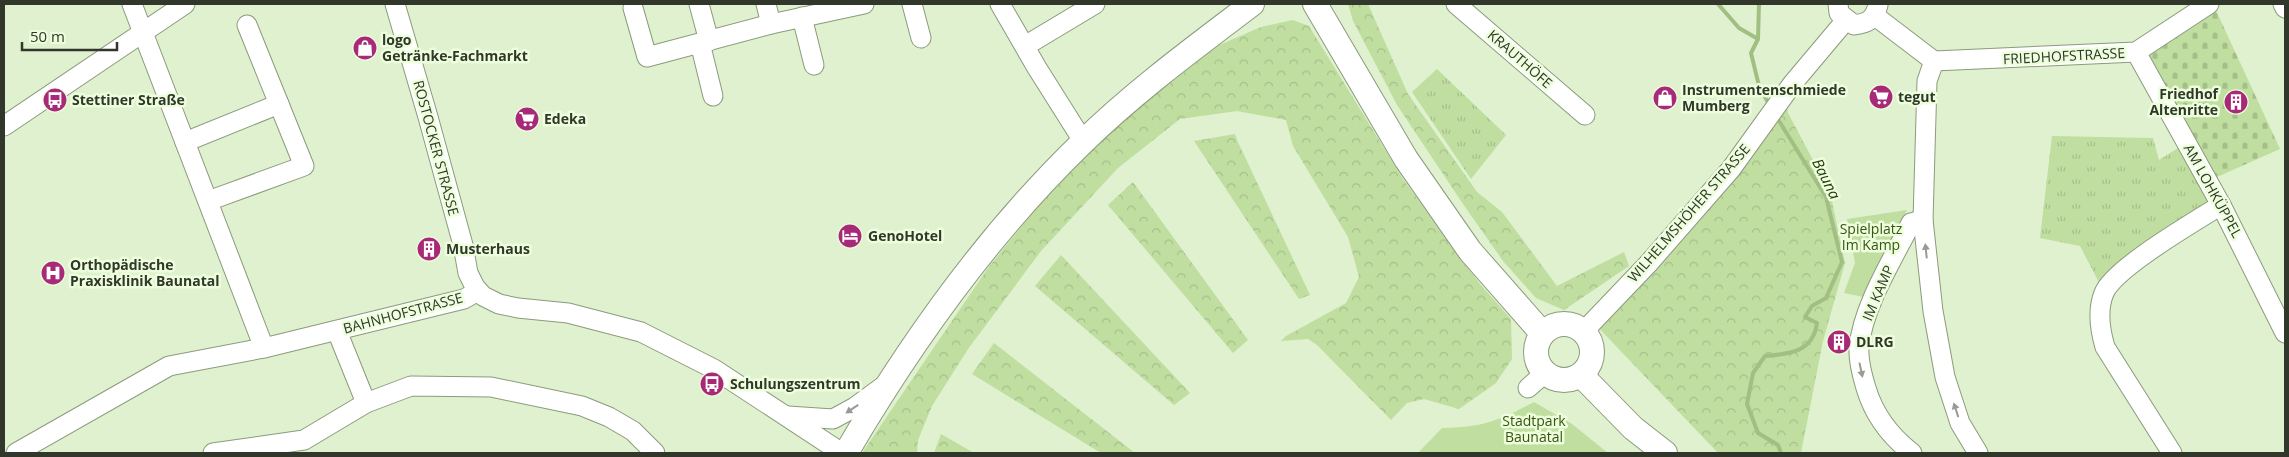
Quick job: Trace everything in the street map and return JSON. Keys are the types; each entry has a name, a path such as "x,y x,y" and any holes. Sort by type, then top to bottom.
{"main road":[{"path":"844,453 891,380 978,259 1041,186 1083,141 1144,88 1252,4"},
{"path":"1315,4 1411,166 1470,251 1542,333"},
{"path":"1570,325 1583,332 1590,342 1592,354 1582,376 1572,380 1537,380 1535,346 1542,333 1555,326 1570,325"},
{"path":"1582,376 1633,428 1665,453"}],"street":[{"path":"132,4 264,348"},
{"path":"4,126 185,4"},
{"name":"ROSTOCKER STRASSE","path":"395,4 463,245 468,273 478,291"},
{"path":"700,4 713,96"},
{"path":"766,4 771,24"},
{"path":"633,8 647,57 771,24 864,4"},
{"path":"912,4 921,38"},
{"path":"1000,4 1083,141"},
{"path":"1024,46 1095,4"},
{"name":"KRAUTHÖFE","path":"1456,4 1585,115"},
{"name":"FRIEDHOFSTRASSE","path":"1934,61 2136,52 2209,4"},
{"path":"2283,4 2285,8"},
{"path":"1876,10 1934,61 1927,81 1923,220 1932,311 1945,377 1960,423 1978,453"},
{"name":"WILHELMSHÖHER STRASSE","path":"1583,332 1648,264 1725,176 1842,12 1854,25 1868,23 1876,10"},
{"path":"802,17 814,65"},
{"path":"208,201 304,166 247,25"},
{"name":"AM LOHKÜPPEL","path":"2136,52 2221,205 2278,299 2285,333"},
{"path":"185,142 279,104"},
{"path":"2172,453 2105,347 2100,329 2104,292 2127,268 2221,205"},
{"name":"IM KAMP","path":"1912,453 1900,445 1880,422 1860,367 1859,347 1864,324 1910,223 1923,220"},
{"name":"BAHNHOFSTRASSE","path":"16,453 169,366 264,348 337,331 464,299 478,291 483,296 499,304 518,308 568,313 641,332 714,369 844,453"},
{"path":"337,331 366,403"},
{"path":"787,416 834,419 855,407 891,380"},
{"path":"213,453 306,447 366,403 411,386 491,387 561,401 609,416 633,432 655,453"},
{"path":"787,416 816,453"}],"green space":[{"path":"1348,4 1368,4 1408,94 1477,192 1502,212 1557,286 1624,252 1629,266 1564,310 1536,298 1503,261 1397,105 1353,21"},
{"path":"2213,4 2280,149 2208,181 2136,52"},
{"path":"1293,20 1309,26 1403,179 1480,284 1511,319 1512,359 1496,383 1459,409 1424,399 1407,403 1391,420 1317,345 1308,339 1281,341 1286,336 1346,303 1359,277 1348,237 1293,146 1286,120 1237,111 1180,119 1118,168 1041,251 968,349 932,406 918,440 917,453 862,453 988,268 1067,170 1127,117 1217,46 1261,27"},
{"path":"1437,69 1506,135 1471,179 1412,92"},
{"path":"1785,94 1788,113 1830,192 1845,263 1823,341 1801,453 1718,453 1593,322"},
{"path":"1235,134 1310,295 1299,299 1194,141"},
{"path":"2052,136 2153,138 2159,160 2186,143 2221,205 2104,292 2080,246 2040,238"},
{"path":"1133,182 1248,340 1233,353 1108,205"},
{"name":"Spielplatz Im Kamp","path":"1907,210 1868,298 1844,293 1855,263 1847,219"},
{"path":"1061,255 1190,393 1174,405 1035,286"},
{"path":"994,343 1135,453 1101,453 972,374"},
{"name":"Stadtpark Baunatal","path":"1534,402 1572,424 1608,453 1418,453 1442,428 1490,422"},
{"path":"941,434 974,453 934,453"}],"waterway":[{"path":"1718,4 1739,28 1758,39"},
{"name":"Bauna","path":"1759,4 1758,39 1751,53 1759,86 1770,106"},
{"name":"Bauna","path":"1776,116 1826,197 1842,262 1826,298 1812,306 1805,317 1817,323 1811,340 1799,350 1765,356 1753,373 1747,404 1758,433 1778,445 1781,453"}],"place":[{"name":"logo Getränke-Fachmarkt","path":"365,48"},
{"name":"tegut","path":"1881,97"},
{"name":"Instrumentenschmiede Mumberg","path":"1665,98"},
{"name":"Stettiner Straße","path":"55,100"},
{"name":"Friedhof Altenritte","path":"2236,102"},
{"name":"Edeka","path":"527,119"},
{"name":"GenoHotel","path":"850,236"},
{"name":"Musterhaus","path":"429,249"},
{"name":"Orthopädische Praxisklinik Baunatal","path":"53,273"},
{"name":"DLRG","path":"1839,342"},
{"name":"Schulungszentrum","path":"712,384"}]}
